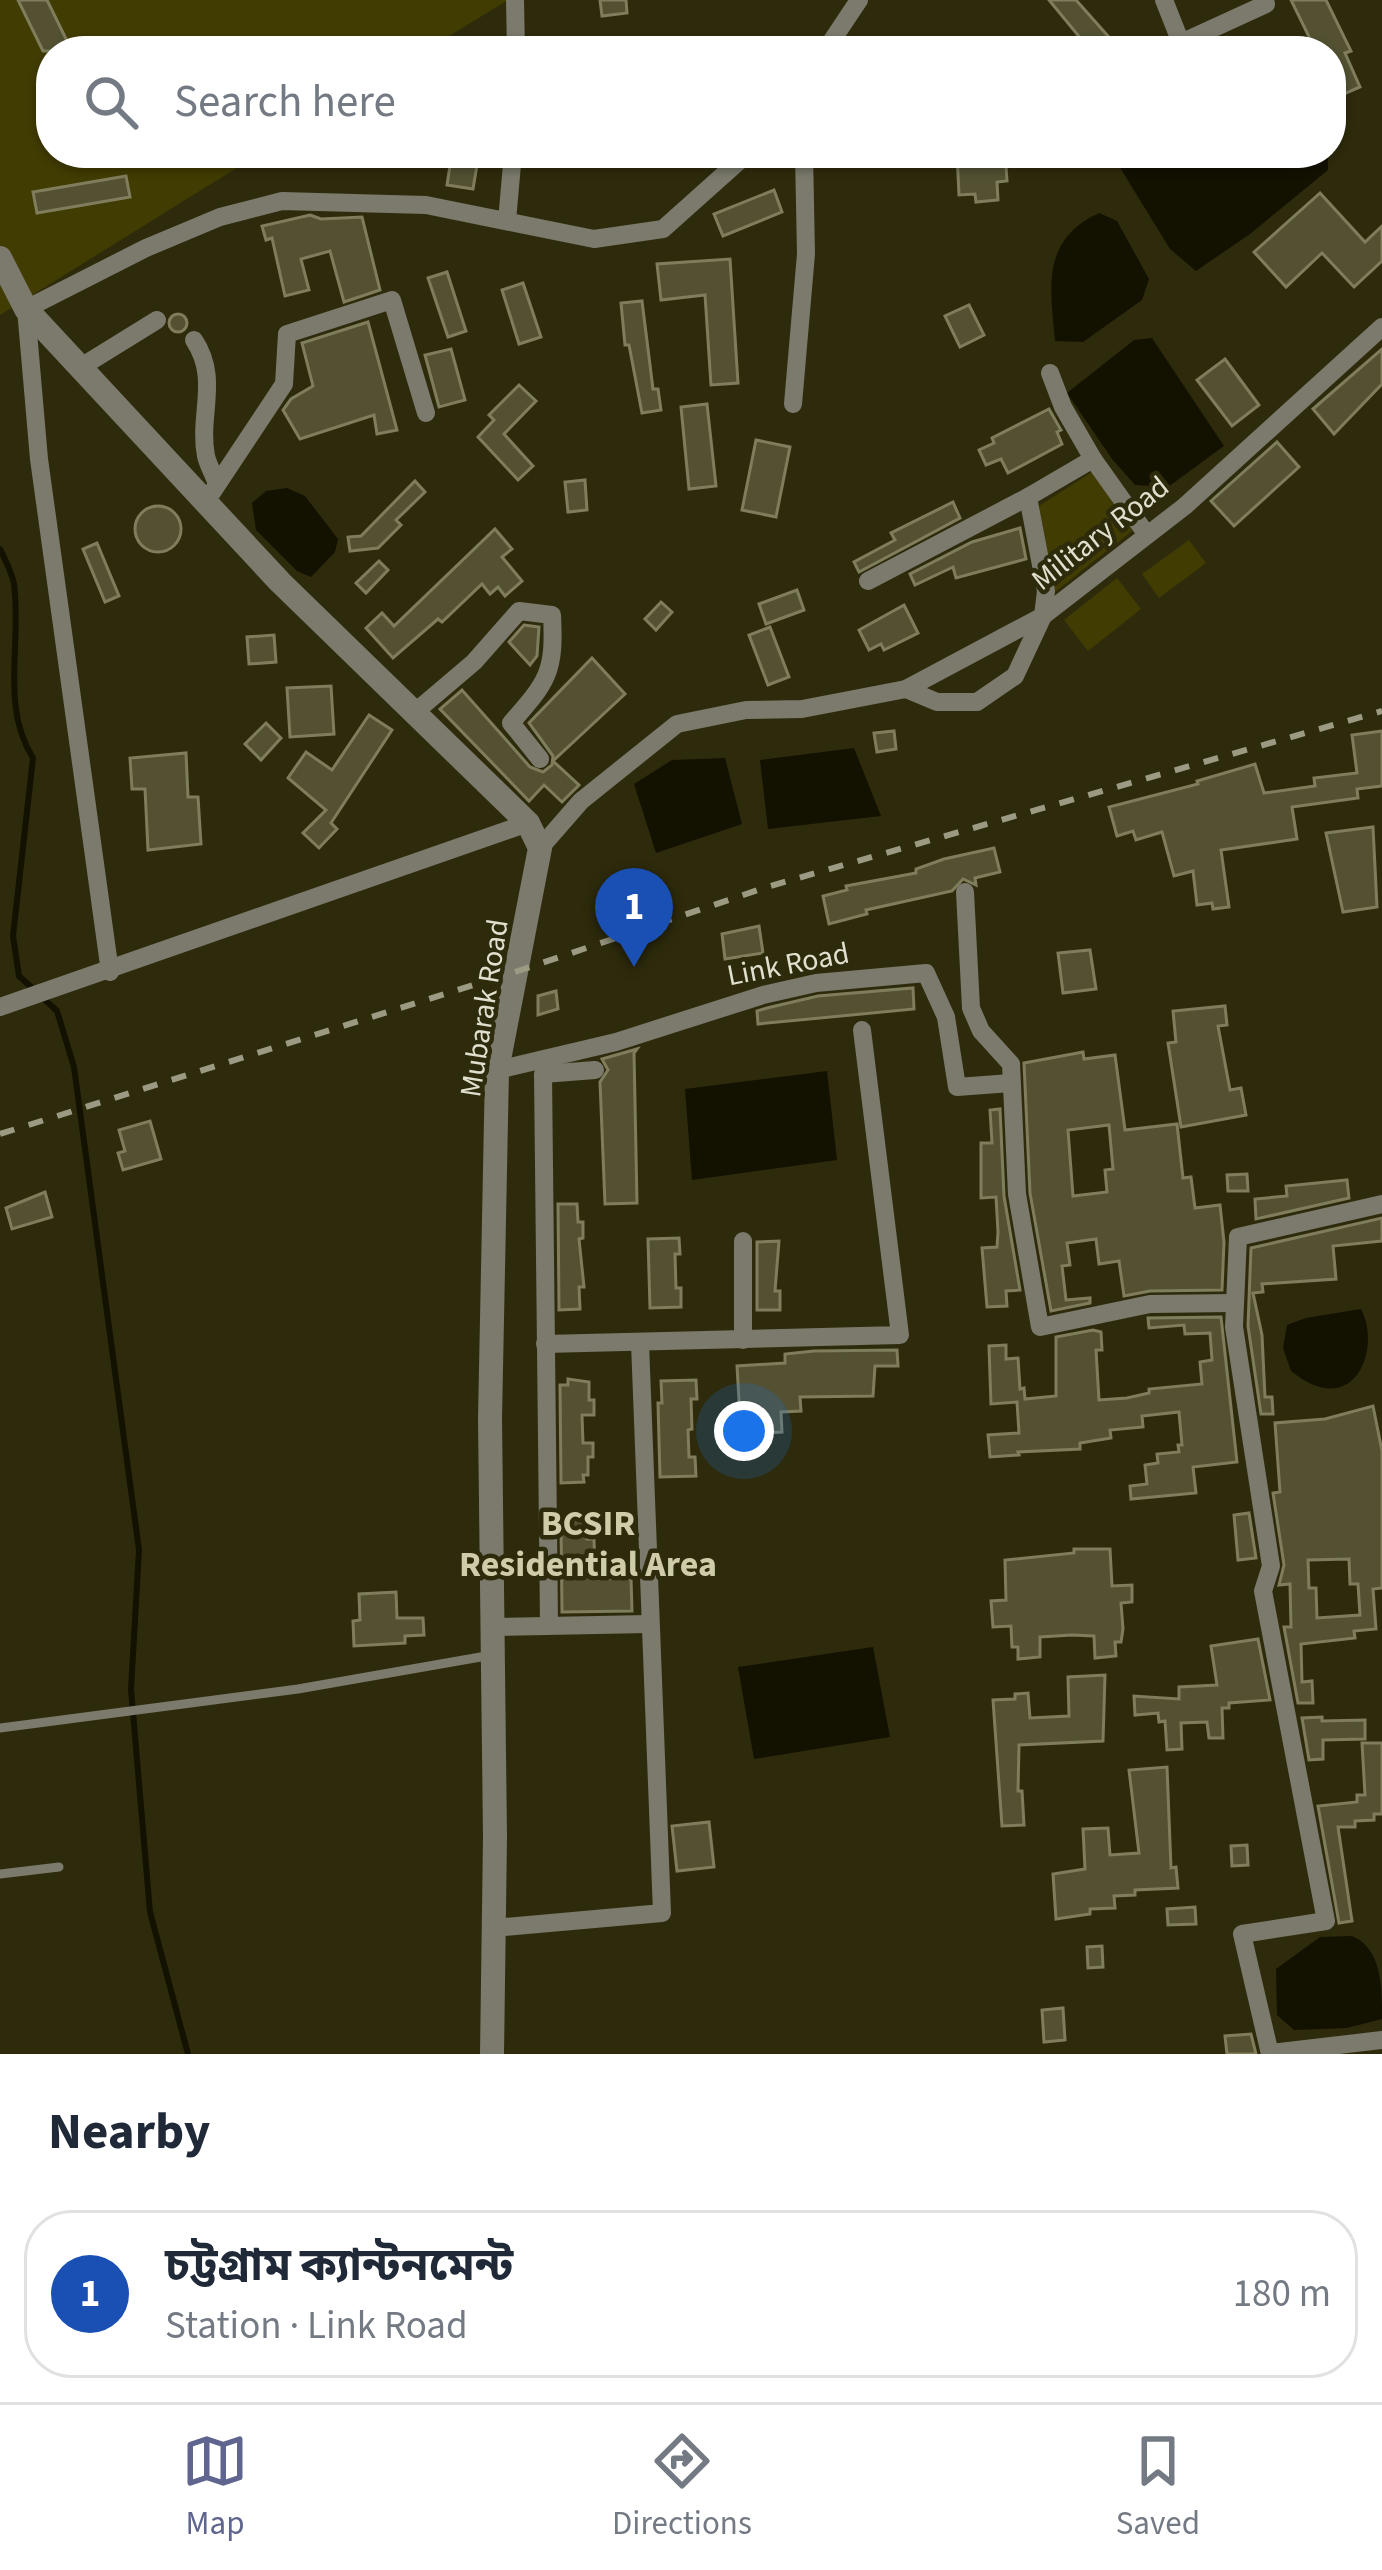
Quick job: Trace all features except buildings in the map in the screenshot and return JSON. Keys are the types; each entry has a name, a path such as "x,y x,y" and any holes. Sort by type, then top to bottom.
{"street":[{"path":"514,0 515,36"},
{"path":"835,36 859,0"},
{"path":"1165,0 1178,36"},
{"path":"1196,36 1266,4 1265,0"},
{"path":"507,221 512,168"},
{"path":"26,308 201,224 282,201 426,205 594,239 663,229 731,168"},
{"path":"794,404 806,254 804,168"},
{"path":"0,258 26,308 212,492 280,581 528,823 540,848"},
{"path":"212,492 284,384 287,334 392,300 426,413"},
{"path":"26,308 39,459 110,971"},
{"path":"81,367 157,320"},
{"name":"Military Road","path":"540,848 581,801 676,724 746,710 802,709 905,689 937,702 977,702 1015,676 1042,616 1185,506 1382,327"},
{"path":"194,340 205,356 206,454 212,492"},
{"path":"1050,373 1063,407 1093,458 1147,535"},
{"path":"868,581 1093,458"},
{"path":"905,689 1042,616 1046,591 1028,497"},
{"path":"414,713 474,662 519,611 552,615 554,653 544,686 511,722 540,759"},
{"path":"0,1007 528,823"},
{"name":"Mubarak Road","path":"492,2054 490,1419 497,1070 540,848"},
{"path":"965,892 970,1008 981,1031 1011,1064 1017,1194 1040,1327 1150,1304 1233,1303"},
{"name":"Link Road","path":"497,1070 616,1042 816,983 926,973 946,1017 957,1087 1011,1083"},
{"path":"545,1344 900,1335 862,1030"},
{"path":"549,1624 543,1074 595,1070"},
{"path":"1382,1204 1238,1237 1233,1303 1271,1566 1263,1591 1326,1921 1242,1934 1270,2054 1382,2040"},
{"path":"743,1241 743,1340"},
{"path":"493,1928 662,1913 640,1343"},
{"path":"491,1627 648,1624"}],"lane":[{"path":"0,1728 166,1709 491,1655"},
{"path":"0,1874 59,1867"}],"shaded area":[{"path":"0,0 508,0 449,36 36,36 36,168 237,168 0,315"},
{"path":"1120,168 1328,168 1250,234 1196,271 1170,249"},
{"path":"1099,213 1117,221 1149,279 1142,300 1083,342 1055,341 1051,284 1058,251 1080,224"},
{"path":"1152,338 1224,446 1168,487 1135,485 1067,393 1134,340"},
{"path":"1092,472 1132,531 1055,592 1039,506"},
{"path":"287,488 305,496 338,539 335,552 311,577 297,571 256,530 252,503 266,491"},
{"path":"1189,540 1206,563 1159,598 1142,574"},
{"path":"1117,578 1141,609 1088,651 1064,620"},
{"path":"854,748 881,816 768,829 760,760"},
{"path":"725,758 742,824 656,853 634,784 672,760"},
{"path":"827,1071 837,1160 692,1180 685,1089"},
{"path":"1361,1309 1368,1343 1358,1374 1331,1388 1313,1385 1291,1371 1283,1348 1287,1325"},
{"path":"873,1647 890,1737 754,1759 738,1667"},
{"path":"1352,1936 1375,1959 1382,2019 1347,2028 1294,2030 1277,2015 1276,1969 1320,1937"}],"waterway":[{"path":"0,549 14,584 17,717 33,758 13,936 19,976 57,1011 74,1067 139,1550 131,1689 150,1912 188,2054"}],"railway":[{"path":"0,1134 518,971 767,887 1382,711"}],"place":[{"name":"চট্টগ্রাম ক্যান্টনমেন্ট","path":"634,967"}],"district":[{"name":"BCSIR Residential Area","path":"588,1542"}]}
